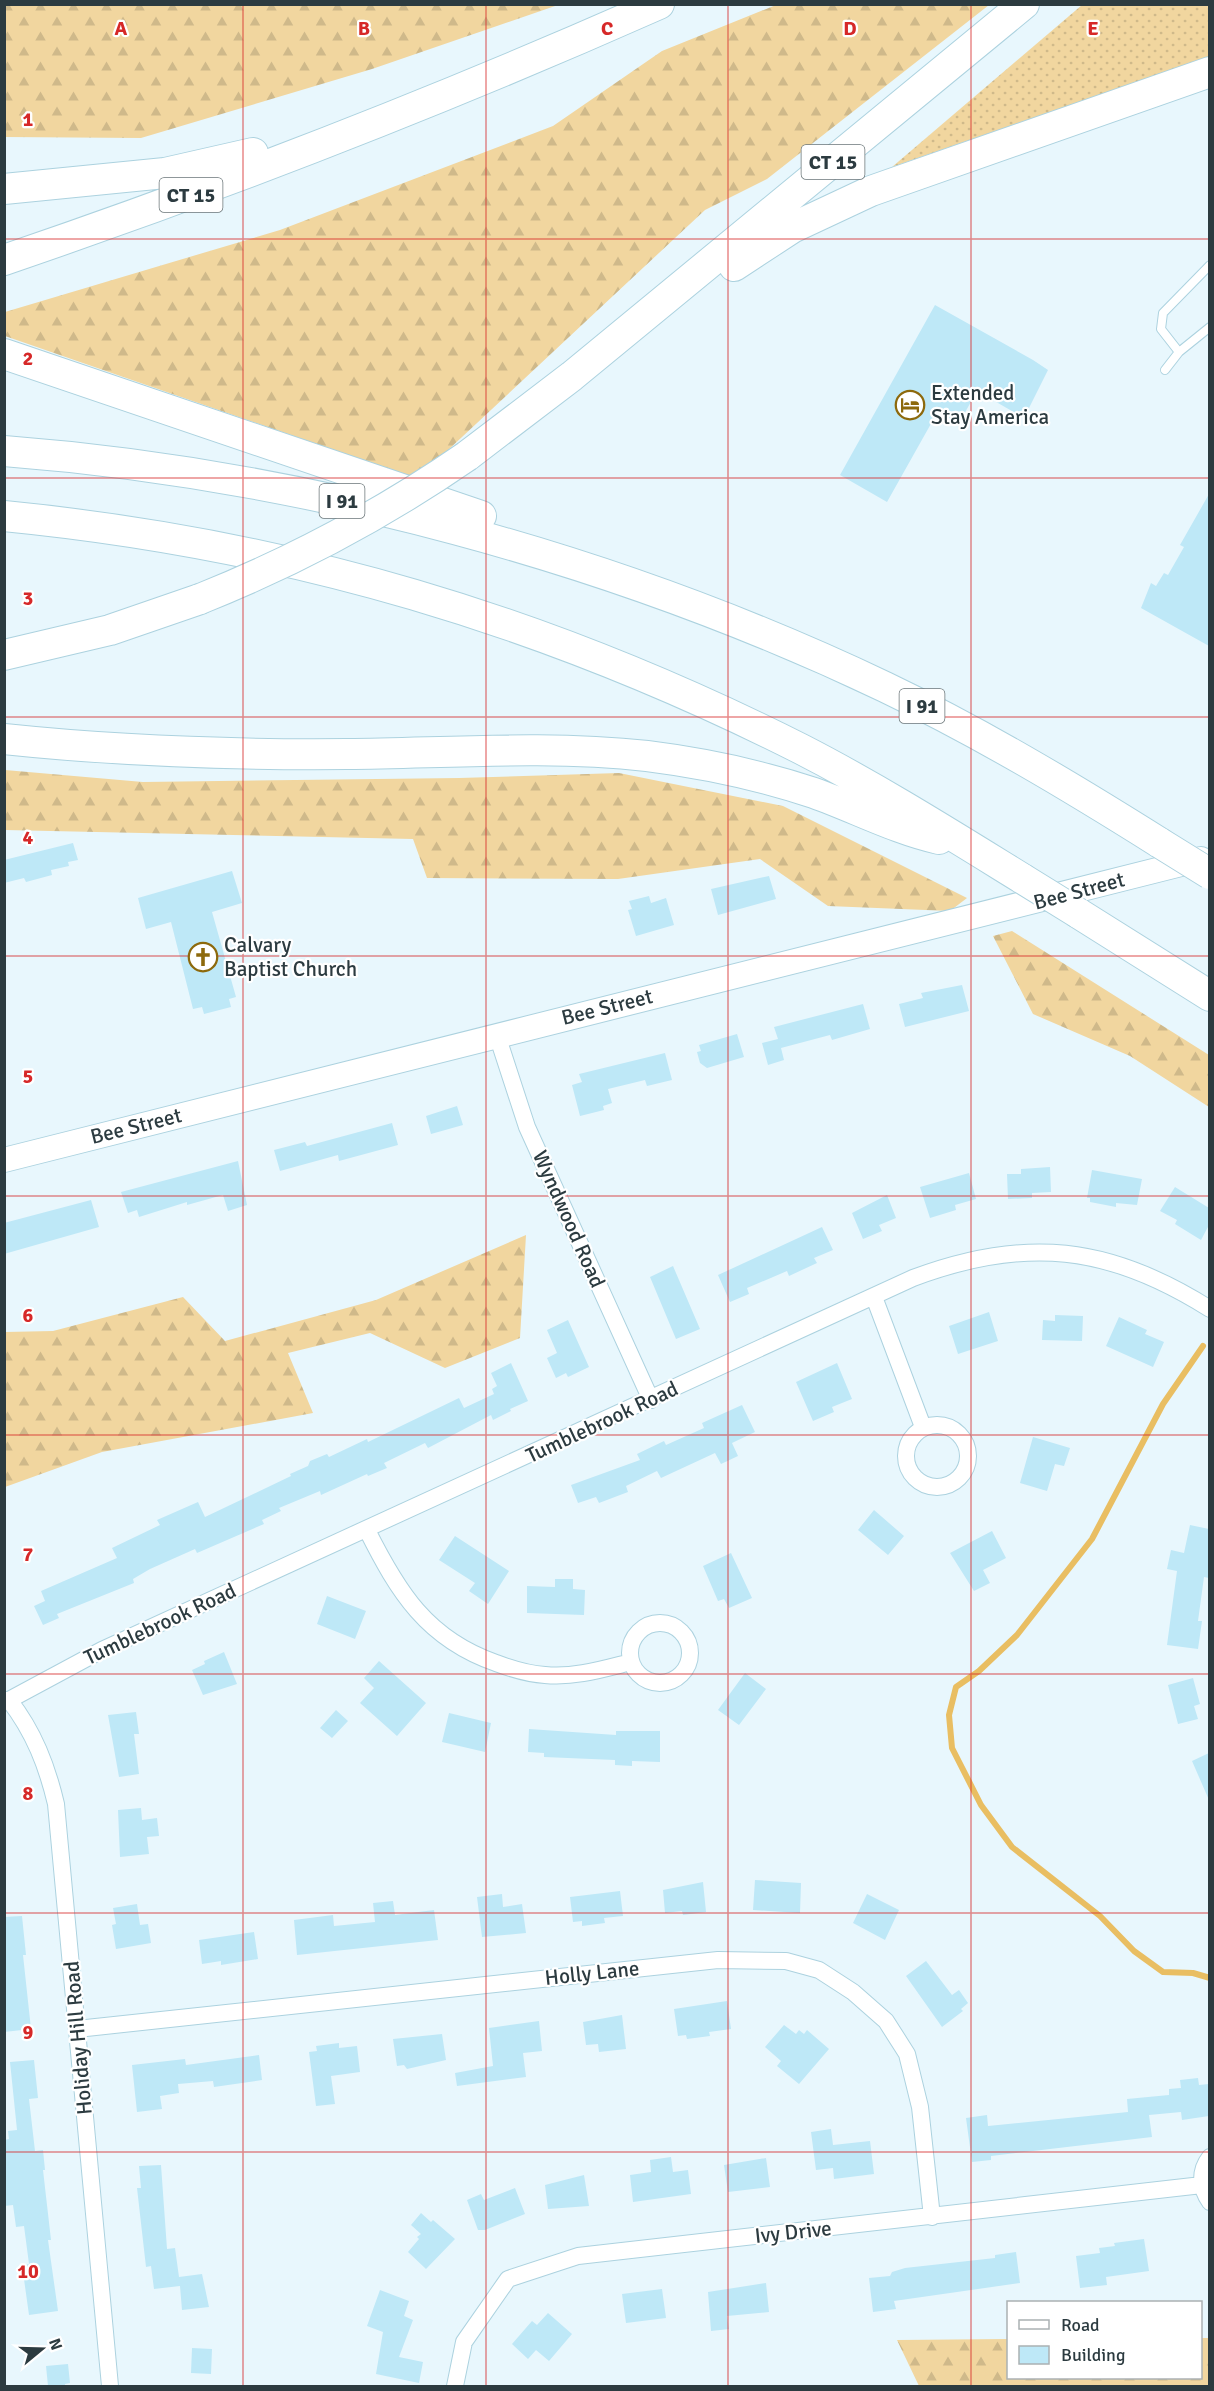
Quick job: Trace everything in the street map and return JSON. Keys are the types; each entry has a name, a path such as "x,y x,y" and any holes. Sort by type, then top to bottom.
{"highway":[{"name":"CT 15","path":"4,260 169,203 375,125 498,75 659,4"},
{"name":"CT 15","path":"4,655 110,630 200,599 277,566 346,532 409,495 468,456 641,320 1024,4"},
{"path":"641,320 703,287 792,228 850,200 908,176 1209,72"},
{"path":"4,189 165,173 222,162 322,132 375,125"},
{"path":"4,354 263,444 596,554 630,569 669,598"},
{"name":"I 91","path":"4,451 196,473 326,498 481,536 669,598 784,642 887,688 1031,764 1209,874"},
{"path":"4,516 147,534 277,558 379,583 487,616 642,676 799,748 893,800 1209,996"},
{"path":"4,740 182,752 343,754 539,749 623,754 714,767 781,784 836,801 907,831 971,847"}],"street":[{"name":"Bee Street","path":"4,1160 1209,857"},
{"name":"Wyndwood Road","path":"497,1035 527,1127 651,1400"},
{"name":"Tumblebrook Road","path":"7,1700 102,1650 945,1266 1007,1253 1071,1254 1139,1270 1167,1283 1209,1309"},
{"path":"874,1298 923,1427"},
{"path":"368,1530 389,1574 408,1603 433,1629 457,1646 518,1671 546,1675 574,1674 631,1662"},
{"name":"Holiday Hill Road","path":"7,1700 25,1721 39,1748 56,1804 110,2386"},
{"name":"Holly Lane","path":"77,2029 718,1960 786,1961 819,1970 853,1992 886,2020 907,2054 920,2107 932,2217"},
{"path":"1209,2157 1203,2172 1202,2185 1209,2202"},
{"name":"Ivy Drive","path":"455,2386 464,2342 508,2279 578,2256 1202,2185"}],"lane":[{"path":"1179,352 1161,329 1163,313 1209,265"},
{"path":"1165,370 1179,352 1209,327"}],"green space":[{"path":"5,4 558,5 372,69 141,138 5,137"},
{"path":"776,5 989,5 767,179 705,210 447,451 409,476 5,336 5,312 280,230 553,126 662,51"},
{"path":"1082,5 1209,5 1209,57 892,167"},
{"path":"5,770 143,782 459,778 619,773 783,806 967,898 950,911 828,906 760,859 618,879 427,878 413,839 5,830"},
{"path":"1012,931 1209,1055 1209,1107 1130,1056 1033,1014 993,936"},
{"path":"526,1235 520,1338 445,1368 370,1333 288,1353 313,1413 102,1452 5,1487 5,1332 53,1331 183,1297 225,1341 376,1300"},
{"path":"1202,2338 1209,2338 1209,2386 919,2386 897,2340 1007,2339 1007,2379 1202,2379"}],"building":[{"name":"Extended Stay America","path":"935,305 1048,370 1024,418 977,391 958,425 937,413 887,502 840,475"},
{"path":"1209,494 1209,646 1141,608 1151,583 1156,586 1164,573 1168,575 1184,547 1180,545"},
{"path":"73,843 78,860 68,862 69,866 51,870 52,875 26,882 24,878 4,883 4,860"},
{"name":"Calvary Baptist Church","path":"232,871 242,903 212,912 236,997 229,999 231,1007 204,1014 202,1007 193,1009 171,922 146,929 138,898"},
{"path":"769,876 776,899 718,915 711,889"},
{"path":"649,896 651,903 666,898 674,925 636,936 628,910 632,909 629,901"},
{"path":"962,985 969,1011 905,1027 899,1004 923,998 921,993"},
{"path":"863,1004 870,1029 832,1040 830,1035 781,1048 784,1060 768,1065 762,1043 778,1039 774,1027"},
{"path":"737,1034 744,1057 707,1068 700,1063 697,1052 701,1051 699,1045"},
{"path":"665,1053 672,1080 647,1086 645,1080 608,1089 612,1103 603,1106 604,1110 580,1116 572,1085 582,1082 579,1074"},
{"path":"457,1106 463,1125 431,1134 426,1116"},
{"path":"392,1123 398,1145 339,1161 338,1155 280,1171 274,1150 305,1142 307,1146"},
{"path":"238,1161 247,1205 228,1211 223,1195 187,1205 187,1202 139,1217 137,1210 128,1213 121,1192"},
{"path":"1050,1167 1051,1192 1032,1193 1032,1198 1008,1199 1007,1174 1021,1174 1021,1169"},
{"path":"1092,1170 1142,1179 1137,1205 1116,1203 1116,1207 1090,1202 1090,1198 1087,1198"},
{"path":"969,1173 976,1199 955,1205 956,1210 930,1218 920,1187"},
{"path":"1175,1187 1209,1208 1209,1225 1201,1240 1175,1224 1177,1220 1160,1211"},
{"path":"887,1195 896,1218 879,1225 882,1231 863,1239 852,1213"},
{"path":"91,1200 99,1227 4,1254 4,1223"},
{"path":"822,1227 833,1250 814,1258 817,1263 789,1276 787,1271 747,1288 749,1294 730,1302 718,1275"},
{"path":"673,1266 700,1329 676,1339 650,1277"},
{"path":"989,1312 998,1341 958,1354 949,1326"},
{"path":"1055,1315 1083,1316 1082,1341 1042,1340 1043,1320 1055,1321"},
{"path":"1119,1317 1147,1330 1145,1334 1164,1342 1153,1367 1106,1346"},
{"path":"568,1320 589,1367 568,1377 566,1373 556,1378 547,1358 557,1353 547,1330"},
{"path":"511,1363 528,1401 510,1409 511,1411 493,1420 491,1415 428,1448 425,1443 384,1463 387,1468 368,1476 367,1474 321,1495 320,1491 279,1508 281,1511 262,1520 264,1524 197,1553 195,1549 150,1569 133,1579 134,1583 57,1614 59,1618 43,1625 34,1606 45,1601 41,1591 117,1558 112,1548 160,1525 157,1520 198,1502 205,1517 291,1476 290,1474 308,1466 310,1461 327,1454 329,1457 367,1439 368,1442 459,1398 464,1408 494,1394 492,1389 497,1386 491,1373"},
{"path":"837,1363 852,1399 832,1407 834,1412 813,1421 796,1382"},
{"path":"742,1405 755,1432 732,1443 738,1456 721,1464 715,1453 661,1478 657,1471 626,1486 628,1492 599,1503 596,1497 578,1503 571,1485 640,1460 637,1454 664,1441 666,1445 704,1428 702,1423"},
{"path":"1033,1437 1070,1448 1064,1466 1055,1464 1047,1491 1020,1483"},
{"path":"874,1510 904,1536 888,1555 858,1530"},
{"path":"1190,1525 1209,1529 1209,1578 1204,1577 1198,1621 1202,1621 1198,1649 1167,1645 1177,1571 1167,1569 1171,1550 1184,1553"},
{"path":"992,1531 1006,1558 983,1570 990,1583 974,1591 950,1553"},
{"path":"455,1536 509,1571 488,1604 469,1591 475,1583 439,1560"},
{"path":"731,1553 752,1598 729,1608 724,1599 718,1601 703,1566"},
{"path":"555,1579 573,1579 573,1589 585,1590 584,1615 527,1613 527,1586 555,1587"},
{"path":"327,1596 366,1611 355,1639 317,1624"},
{"path":"224,1652 237,1684 203,1695 192,1670 205,1664 204,1661"},
{"path":"379,1661 426,1703 397,1736 360,1703 374,1688 364,1678"},
{"path":"745,1673 766,1689 739,1725 718,1710"},
{"path":"1193,1678 1200,1704 1194,1706 1198,1719 1178,1724 1168,1685"},
{"path":"336,1710 348,1721 332,1738 320,1728"},
{"path":"136,1712 139,1734 134,1734 139,1774 119,1777 108,1715"},
{"path":"449,1713 491,1723 485,1752 442,1742"},
{"path":"529,1729 616,1735 616,1731 660,1731 660,1762 632,1761 632,1766 615,1765 615,1760 544,1757 544,1753 528,1752"},
{"path":"1209,1753 1209,1800 1192,1761"},
{"path":"141,1808 142,1820 157,1818 159,1836 147,1837 149,1854 120,1857 118,1810"},
{"path":"755,1880 801,1883 800,1913 753,1910"},
{"path":"703,1882 706,1912 683,1915 682,1911 665,1913 663,1890"},
{"path":"620,1891 623,1916 604,1918 605,1923 582,1926 582,1921 573,1922 570,1897"},
{"path":"502,1894 503,1907 522,1904 526,1933 482,1937 477,1897"},
{"path":"867,1894 899,1910 885,1940 853,1923"},
{"path":"393,1901 395,1915 434,1910 438,1940 297,1955 294,1920 333,1915 334,1926 375,1922 373,1903"},
{"path":"137,1904 140,1925 148,1924 151,1943 116,1949 112,1925 116,1924 113,1908"},
{"path":"22,1916 26,1955 23,1955 31,2029 4,2032 4,1917"},
{"path":"254,1932 258,1959 221,1965 221,1961 202,1964 199,1940"},
{"path":"926,1961 952,1995 959,1990 968,2003 961,2009 963,2011 942,2027 906,1976"},
{"path":"727,2001 731,2029 709,2032 710,2036 687,2039 686,2035 678,2036 674,2009"},
{"path":"622,2015 626,2049 599,2052 598,2044 586,2045 583,2022"},
{"path":"539,2021 542,2051 523,2053 526,2077 457,2086 455,2073 493,2066 489,2028"},
{"path":"784,2025 796,2034 799,2030 804,2034 807,2030 829,2049 799,2084 777,2066 781,2061 765,2047"},
{"path":"442,2034 446,2060 407,2069 404,2065 397,2066 393,2039"},
{"path":"339,2043 339,2048 357,2046 360,2072 331,2076 335,2104 316,2106 309,2052 317,2051 316,2046"},
{"path":"259,2055 262,2080 214,2087 213,2081 178,2084 179,2093 160,2096 162,2109 137,2112 132,2065 185,2059 186,2065"},
{"path":"34,2060 38,2098 29,2099 35,2151 43,2150 51,2240 48,2240 58,2311 29,2315 22,2265 29,2264 24,2226 16,2227 13,2205 4,2206 4,2140 9,2139 8,2131 17,2130 10,2062"},
{"path":"1198,2078 1199,2085 1209,2084 1209,2116 1182,2120 1181,2112 1149,2115 1152,2137 991,2156 991,2160 972,2162 966,2118 987,2115 988,2126 1128,2112 1127,2099 1169,2095 1169,2089 1181,2088 1180,2080"},
{"path":"831,2129 833,2145 870,2141 874,2174 834,2179 833,2168 816,2170 811,2132"},
{"path":"671,2157 673,2172 688,2170 691,2194 633,2202 630,2175 651,2172 650,2160"},
{"path":"766,2158 770,2187 728,2192 724,2165"},
{"path":"161,2165 167,2249 175,2248 179,2277 202,2274 209,2307 182,2310 180,2286 154,2289 151,2266 146,2267 137,2188 141,2188 139,2166"},
{"path":"584,2175 589,2206 548,2209 545,2185"},
{"path":"515,2188 525,2214 485,2230 478,2230 467,2200 481,2194 484,2200"},
{"path":"421,2213 455,2239 426,2269 408,2252 421,2234 411,2225"},
{"path":"1144,2239 1149,2271 1106,2277 1107,2285 1080,2288 1076,2256 1100,2253 1099,2248 1115,2246 1114,2243"},
{"path":"1016,2252 1020,2283 894,2301 896,2309 873,2312 869,2278 890,2276 892,2272 905,2268 995,2258 995,2255"},
{"path":"766,2283 769,2312 727,2316 729,2329 711,2331 708,2292"},
{"path":"662,2289 666,2318 626,2323 622,2294"},
{"path":"380,2290 409,2301 404,2316 413,2320 399,2357 423,2362 419,2383 376,2374 383,2332 367,2326"},
{"path":"548,2313 572,2334 549,2361 536,2350 528,2359 512,2344 532,2321 537,2325"},
{"path":"192,2348 212,2349 211,2374 191,2373"},
{"path":"68,2364 70,2383 65,2386 48,2386 46,2366"}],"waterway":[{"path":"1203,1346 1163,1404 1092,1539 1017,1635 979,1671 956,1687 949,1715 952,1748 981,1805 1012,1847 1100,1916 1134,1951 1163,1972 1193,1973 1210,1978"}],"place":[{"name":"Extended Stay America","path":"910,405"},
{"name":"Calvary Baptist Church","path":"203,957"}]}
